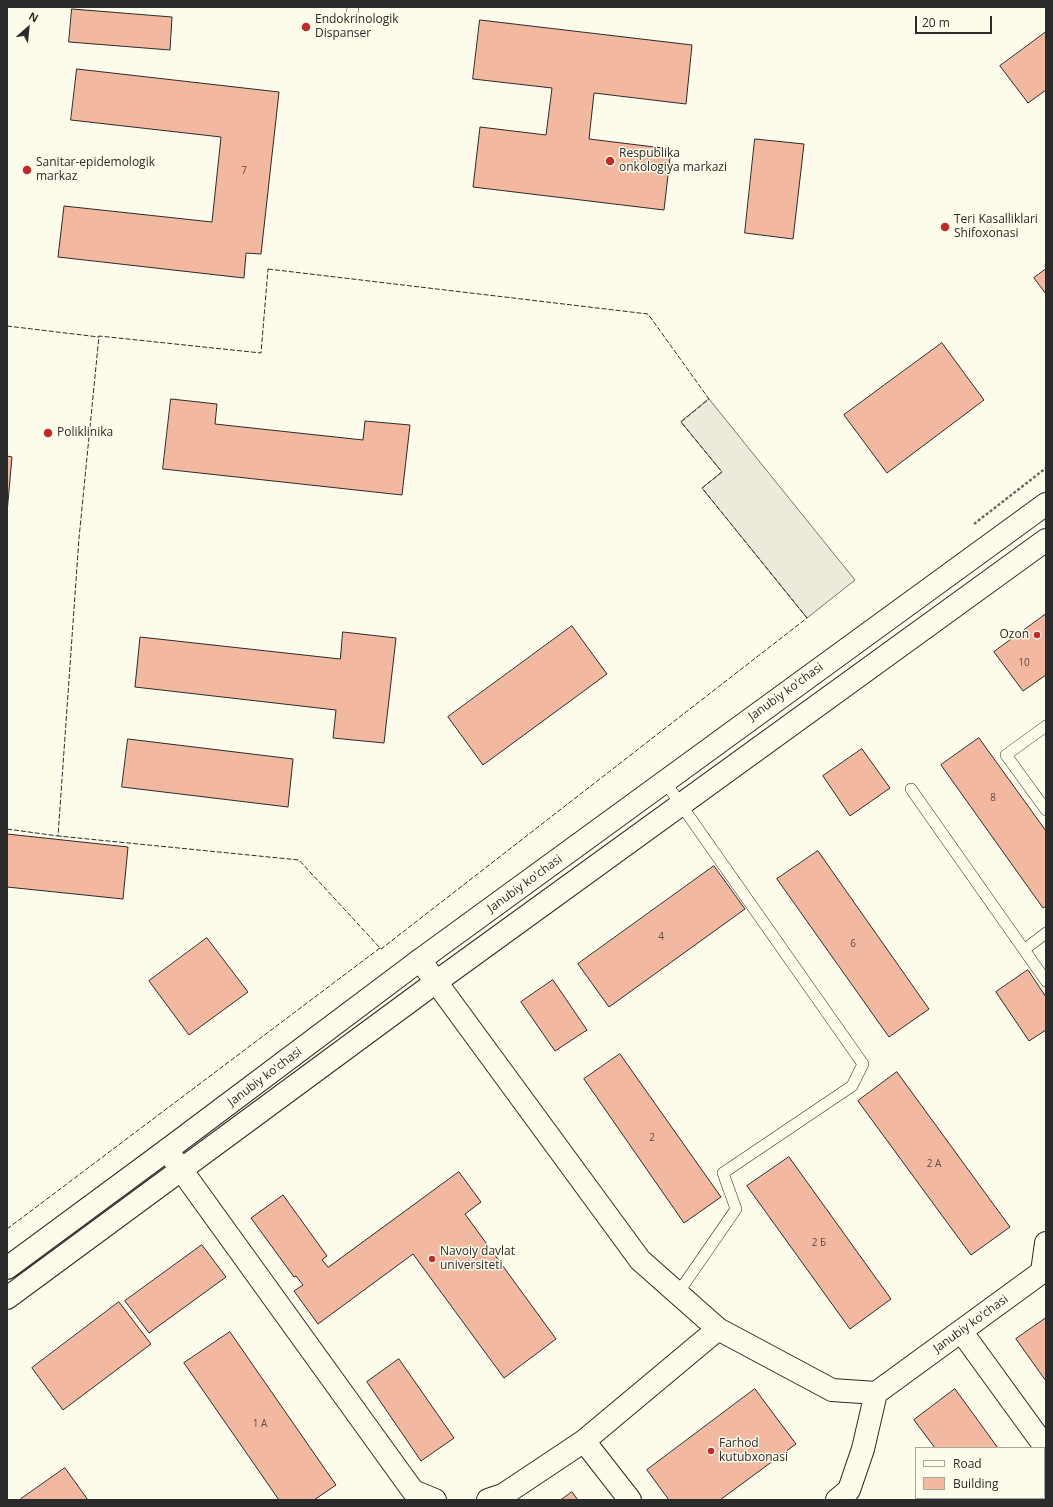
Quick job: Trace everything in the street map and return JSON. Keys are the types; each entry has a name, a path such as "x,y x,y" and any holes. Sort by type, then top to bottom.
{"main road":[{"name":"Janubiy ko'chasi","path":"7,1268 420,960 1046,504"},
{"name":"Janubiy ko'chasi","path":"7,1298 436,982 1046,540"},
{"path":"420,960 640,1260 718,1329 832,1390 876,1393 863,1449 849,1490 837,1500"},
{"path":"167,1150 413,1491 435,1500"},
{"name":"Janubiy ko'chasi","path":"876,1393 1044,1271 1046,1243"},
{"path":"488,1500 503,1495 584,1441 718,1329"},
{"path":"961,1331 1046,1448"},
{"path":"584,1441 630,1500"}],"lane":[{"path":"1046,726 1006,755 1046,810"},
{"path":"665,782 863,1064 852,1086 723,1173 736,1210 678,1293"},
{"path":"911,789 1025,949 1046,981"},
{"path":"1025,949 1046,933"}],"shaded area":[{"path":"709,399 855,580 807,618 702,488 722,472 681,422"}],"building":[{"path":"72,9 172,17 170,50 69,42"},
{"path":"480,20 692,45 686,104 594,93 589,139 671,149 664,210 473,187 480,127 546,135 552,88 473,79"},
{"path":"1046,32 1046,90 1028,103 1000,66"},
{"path":"77,69 279,92 261,254 246,253 244,278 58,257 64,206 212,222 221,137 71,120"},
{"path":"755,139 804,144 793,239 745,233"},
{"path":"1046,269 1046,294 1034,278"},
{"path":"942,343 984,400 887,473 844,415"},
{"path":"171,399 217,404 215,424 363,440 365,421 410,425 402,495 163,469"},
{"path":"7,456 12,457 7,513"},
{"path":"1046,614 1046,675 1023,691 994,652"},
{"path":"572,626 607,674 483,765 448,717"},
{"path":"343,632 396,638 384,743 333,738 336,710 135,687 140,637 340,659"},
{"path":"979,738 1046,831 1046,906 1043,908 941,765"},
{"path":"128,739 293,759 288,807 122,787"},
{"path":"862,749 890,788 850,816 823,776"},
{"path":"7,834 128,847 123,899 7,887"},
{"path":"818,851 929,1009 889,1037 777,879"},
{"path":"714,866 745,909 609,1007 578,964"},
{"path":"207,938 248,992 189,1035 149,981"},
{"path":"1028,970 1046,997 1046,1030 1029,1041 996,992"},
{"path":"553,980 587,1030 555,1051 521,1002"},
{"path":"620,1054 721,1197 684,1223 584,1079"},
{"path":"897,1072 1010,1227 971,1255 858,1101"},
{"path":"789,1157 891,1299 850,1329 747,1186"},
{"path":"459,1172 481,1202 465,1214 556,1339 504,1378 413,1254 318,1324 294,1291 303,1285 296,1276 294,1277 251,1218 283,1195 327,1256 322,1260 328,1267"},
{"path":"202,1245 226,1277 149,1333 125,1301"},
{"path":"119,1302 151,1344 63,1410 32,1368"},
{"path":"1046,1318 1046,1381 1016,1339"},
{"path":"230,1332 336,1485 314,1500 279,1500 184,1363"},
{"path":"399,1359 454,1438 421,1461 367,1382"},
{"path":"755,1389 796,1444 720,1500 669,1500 647,1470"},
{"path":"955,1389 997,1447 934,1447 914,1420"},
{"path":"65,1468 88,1500 21,1499"},
{"path":"572,1492 578,1500 561,1500"},
{"path":"972,1499 1036,1500 973,1500"}],"fence":[{"path":"268,269 648,314 709,399 681,422 722,472 702,488 807,618 381,949 299,860 58,836 79,538 99,336 261,353 268,269"},
{"path":"7,326 99,337"},
{"path":"7,829 58,836"},
{"path":"7,1229 380,948"}],"place":[{"name":"Endokrinologik Dispanser","path":"306,27"},
{"name":"Respublika onkologiya markazi","path":"610,161"},
{"name":"Sanitar-epidemologik markaz","path":"27,170"},
{"name":"Teri Kasalliklari Shifoxonasi","path":"945,227"},
{"name":"Poliklinika","path":"48,433"},
{"name":"Ozon","path":"1037,635"},
{"name":"Navoiy davlat universiteti","path":"432,1259"},
{"name":"Farhod kutubxonasi","path":"711,1451"}]}
